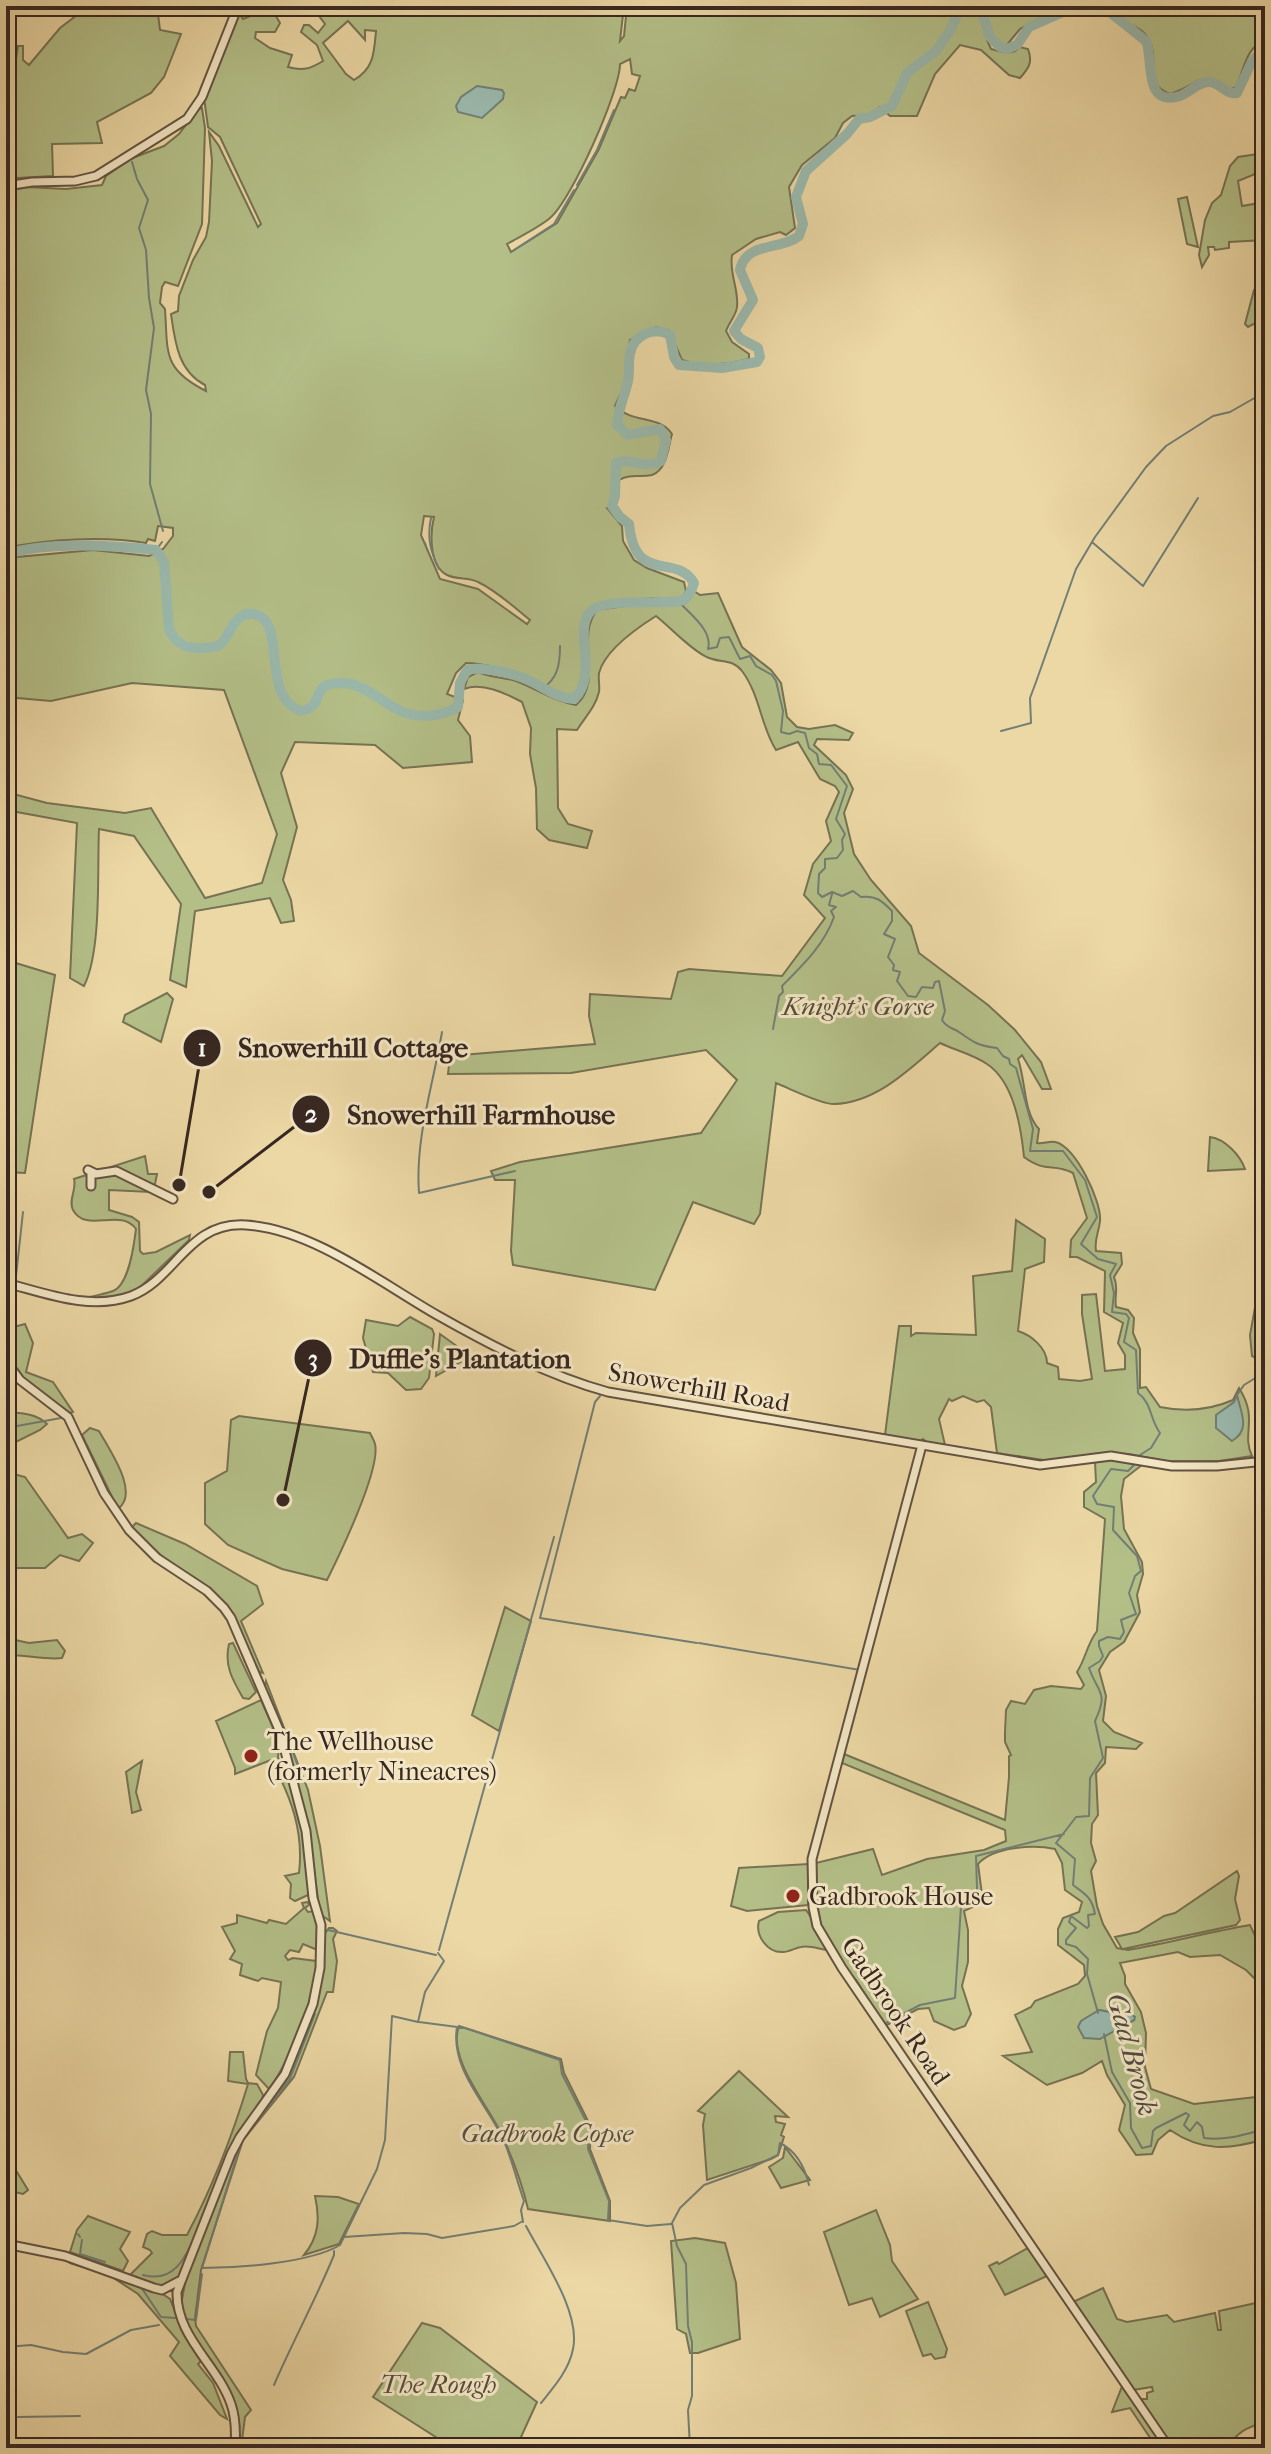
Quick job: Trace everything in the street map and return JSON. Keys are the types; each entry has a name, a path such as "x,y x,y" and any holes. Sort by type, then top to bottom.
{"street":[{"path":"6,186 75,181 96,176 187,119 202,97 238,6"},
{"path":"91,1186 90,1172 116,1171 173,1199"},
{"name":"Snowerhill Road","path":"6,1283 77,1300 117,1300 145,1289 188,1246 207,1234 233,1226 269,1229 337,1256 440,1317 586,1386 740,1416 1040,1465 1111,1456 1172,1466 1217,1466 1265,1461"},
{"path":"6,1361 20,1380 68,1417 104,1493 129,1530 157,1558 214,1597 231,1618 280,1732 306,1831 313,1898 321,1925 320,1968 313,2004 285,2074 231,2154 181,2279 176,2302 185,2329 225,2391 235,2426 235,2448"},
{"name":"Gadbrook Road","path":"922,1445 857,1698 816,1841 812,1874 817,1926 850,1981 1169,2448"},
{"path":"6,2244 65,2256 162,2290 176,2302"},
{"path":"162,2290 181,2279"}],"green space":[{"path":"50,6 157,6 160,30 181,34 164,77 151,93 97,122 102,143 52,144 53,176 17,178 8,174 12,190 102,185 106,176 130,159 164,146 202,108 205,128 202,224 178,286 165,282 160,303 165,309 168,348 174,367 206,391 205,385 183,364 171,314 178,311 179,296 206,237 212,161 209,132 219,146 258,227 261,224 220,137 208,127 204,98 239,13 243,19 260,9 272,9 280,23 275,32 256,32 255,38 270,48 292,55 288,67 302,69 323,61 317,45 301,32 304,25 309,25 318,33 325,24 313,8 315,6 624,6 620,41 624,36 627,6 1061,6 1020,29 1006,46 991,34 987,40 991,49 999,51 1010,52 1020,47 1028,49 1029,65 1020,78 1009,75 981,50 960,45 935,74 917,116 890,116 880,107 871,115 852,116 843,123 835,138 802,165 789,187 795,228 786,235 780,232 756,239 732,255 737,307 726,331 732,342 749,354 749,359 716,364 682,360 669,330 656,327 630,340 626,378 615,406 622,412 661,424 672,434 661,468 652,475 619,480 616,503 607,508 622,526 623,541 634,560 684,582 686,591 683,597 593,606 582,627 582,675 574,696 558,693 510,671 466,663 456,673 447,694 463,700 458,720 470,736 472,762 403,768 375,745 295,742 281,773 297,827 283,880 291,900 294,921 281,923 270,898 195,911 186,987 170,980 181,904 134,836 99,829 96,932 90,971 84,986 70,978 77,823 11,811 6,846 6,792 47,803 125,813 151,808 205,898 262,883 277,834 224,690 132,683 51,701 6,697 6,558 93,550 149,556 163,549 173,536 173,528 158,526 155,541 148,539 146,543 76,540 6,548 6,71 14,71 18,46 23,46 23,60 29,65 60,28 77,15 67,11 51,11","holes":["348,21 365,40 365,30 376,31 369,65 354,80 323,43","630,59 632,74 640,76 635,91 629,89 625,98 621,97 599,149 557,223 511,252 507,244 550,218 570,191 603,120 620,64","424,516 434,517 432,549 441,571 451,577 474,580 492,590 530,620 527,624 478,589 440,579 421,535"]},
{"path":"1108,6 1265,6 1265,40 1250,53 1236,87 1230,90 1204,79 1170,94 1156,83 1152,46 1148,38"},
{"path":"1265,153 1265,163 1253,175 1238,181 1242,206 1265,202 1265,240 1229,242 1229,248 1215,250 1208,247 1209,255 1202,267 1199,255 1205,220 1212,203 1221,195 1230,166 1238,157"},
{"path":"1187,197 1198,247 1187,244 1178,199"},
{"path":"1265,283 1265,318 1248,327 1245,324 1254,290"},
{"name":"Knight's Gorse","path":"694,591 700,595 718,593 742,647 771,670 781,683 787,717 797,727 809,729 835,725 853,733 849,740 817,739 814,745 846,775 853,789 844,813 854,854 871,880 911,926 919,953 988,1005 1015,1030 1041,1062 1051,1089 1042,1089 1022,1055 1018,1059 1027,1105 1039,1129 1037,1143 1063,1145 1079,1163 1097,1201 1100,1221 1096,1251 1121,1253 1122,1264 1114,1277 1116,1307 1128,1310 1134,1318 1133,1333 1140,1349 1140,1388 1146,1387 1160,1407 1188,1410 1233,1400 1239,1388 1248,1408 1248,1440 1252,1456 1219,1461 1165,1461 1103,1453 1050,1461 997,1453 991,1407 984,1400 977,1402 963,1396 952,1401 949,1399 939,1419 945,1445 885,1435 899,1326 911,1326 911,1336 916,1333 976,1335 973,1276 1012,1271 1016,1220 1045,1239 1044,1262 1025,1269 1018,1331 1041,1347 1047,1363 1058,1367 1059,1379 1092,1379 1082,1295 1096,1294 1105,1371 1125,1369 1125,1355 1118,1343 1123,1323 1104,1312 1105,1271 1077,1257 1070,1257 1071,1240 1087,1218 1073,1173 1044,1167 1024,1157 1018,1119 1004,1082 987,1064 940,1043 892,1083 864,1098 849,1102 821,1102 776,1083 760,1214 754,1224 693,1202 655,1290 513,1265 515,1180 495,1180 491,1171 520,1162 701,1133 737,1080 706,1050 571,1073 448,1074 450,1056 595,1044 589,1016 590,994 671,999 678,972 689,969 782,976 825,918 804,895 813,864 831,841 826,821 839,792 835,786 820,779 798,742 776,750 753,690 735,665 703,655 656,616 631,633 608,656 599,673 599,692 590,712 577,730 557,729 558,808 568,824 592,831 587,848 549,840 537,829 536,788 530,754 531,728 522,702 486,688 464,689 468,677 478,672 516,681 552,698 576,705 588,684 588,633 597,610 645,603 676,605 686,603"},
{"path":"6,960 55,975 25,1173 6,1172"},
{"path":"167,993 173,999 161,1042 123,1022 125,1015"},
{"path":"1210,1137 1231,1148 1245,1169 1208,1171"},
{"path":"145,1156 148,1174 157,1174 154,1189 151,1192 109,1190 109,1210 139,1222 140,1251 143,1254 156,1252 190,1235 189,1240 133,1294 117,1298 87,1298 113,1291 123,1281 130,1264 136,1229 122,1220 95,1221 79,1217 72,1206 74,1179"},
{"path":"1265,1252 1265,1363 1252,1356 1250,1335"},
{"path":"410,1317 432,1329 434,1334 429,1378 421,1389 406,1390 388,1373 373,1372 363,1338 366,1320 398,1326"},
{"path":"25,1324 33,1343 26,1372 53,1382 73,1412 70,1413 34,1388 11,1365 6,1350 6,1329"},
{"path":"440,1334 469,1355 436,1376"},
{"path":"6,1412 33,1416 47,1424 6,1447"},
{"path":"239,1416 370,1433 375,1444 372,1472 358,1512 327,1580 282,1569 228,1545 205,1524 205,1483 227,1471 231,1420"},
{"path":"90,1428 99,1431 125,1483 124,1502 118,1509 82,1435"},
{"path":"1123,1459 1142,1465 1124,1479 1121,1496 1124,1529 1142,1562 1143,1574 1137,1595 1140,1612 1124,1642 1110,1652 1099,1670 1106,1696 1103,1721 1114,1732 1142,1743 1136,1749 1106,1747 1105,1763 1096,1773 1098,1815 1092,1824 1091,1843 1096,1861 1091,1871 1097,1906 1103,1924 1117,1948 1122,1949 1115,1937 1138,1932 1175,1913 1237,1871 1235,1899 1240,1920 1236,1925 1123,1949 1250,1925 1265,1957 1265,2032 1260,1984 1246,1970 1220,1955 1190,1957 1178,1952 1120,1963 1125,1984 1141,2012 1146,2033 1145,2067 1151,2089 1194,2104 1256,2097 1265,2101 1265,2139 1252,2143 1216,2147 1193,2142 1170,2130 1158,2140 1152,2154 1136,2155 1119,2130 1125,2105 1102,2061 1082,2073 1047,2085 1003,2056 1032,2052 1015,2015 1031,2007 1035,2001 1078,1984 1085,1976 1084,1965 1058,1945 1058,1929 1063,1918 1079,1912 1082,1902 1065,1890 1062,1863 1055,1849 1003,1850 978,1864 983,1902 964,1911 968,1930 968,1962 962,1986 971,2014 965,2026 954,2030 934,2021 929,2008 918,2009 885,2026 821,1927 816,1863 873,1849 882,1875 927,1859 984,1850 1006,1841 1005,1830 842,1763 844,1754 1005,1820 1011,1755 1005,1742 1006,1710 1011,1701 1025,1704 1034,1690 1051,1686 1081,1689 1084,1685 1077,1672 1097,1631 1105,1519 1084,1507 1084,1492 1096,1482 1095,1462","holes":["1099,2010 1125,2010 1134,2020 1104,2034 1084,2038"]},
{"path":"6,1472 25,1477 68,1538 82,1534 93,1543 79,1561 60,1555 45,1568 6,1568"},
{"path":"136,1523 185,1544 257,1586 263,1604 241,1621 263,1673 257,1671 237,1622 219,1597 165,1559 135,1532 132,1527"},
{"path":"505,1607 531,1621 499,1731 472,1715"},
{"path":"6,1638 29,1643 57,1640 65,1651 62,1658 9,1655 6,1654"},
{"path":"233,1643 256,1692 249,1699 243,1698 230,1672 228,1652 229,1644"},
{"path":"266,1681 308,1790 320,1846 330,1921 320,1914 308,1826 264,1690"},
{"path":"261,1700 275,1732 278,1758 292,1782 302,1822 308,1895 295,1901 290,1898 291,1884 285,1876 299,1873 300,1843 285,1787 271,1760 235,1774 216,1721"},
{"path":"142,1761 136,1792 141,1810 132,1813 126,1772"},
{"path":"808,1864 808,1905 747,1911 731,1906 739,1868"},
{"path":"308,1902 305,1908 308,1912 315,1911 319,1924 319,1944 315,1949 303,1944 299,1952 290,1950 285,1956 288,1960 316,1961 312,1991 293,2046 269,2089 256,2075 267,2031 278,2008 281,1982 262,1978 258,1981 240,1975 242,1964 230,1959 235,1951 222,1927 237,1923 237,1915 267,1923 269,1920 286,1924 304,1908 302,1903"},
{"path":"806,1910 827,1950 804,1947 777,1952 767,1946 759,1932 759,1921 778,1912"},
{"path":"329,1928 337,1931 333,1939 337,1961 333,1992 327,1992 294,2077 243,2140 201,2270 196,2326 251,2410 245,2417 241,2448 237,2448 238,2440 223,2378 186,2325 181,2305 187,2272 233,2156 245,2136 280,2089 301,2045 324,1934"},
{"name":"Gadbrook Copse","path":"459,2026 561,2059 564,2073 591,2127 590,2149 610,2201 610,2221 528,2209 501,2133 463,2066 457,2039"},
{"path":"230,2052 243,2052 246,2079 248,2083 257,2084 263,2095 262,2100 236,2139 180,2276 163,2285 131,2277 152,2253 143,2247 147,2234 152,2231 162,2235 187,2235 214,2180 248,2084 228,2081"},
{"path":"739,2071 788,2117 775,2116 776,2122 785,2124 781,2135 784,2137 778,2155 771,2159 707,2180 705,2114 698,2111"},
{"path":"785,2147 810,2180 781,2188 769,2167 783,2158"},
{"path":"6,2159 28,2190 23,2194 6,2190"},
{"path":"315,2196 338,2197 359,2204 339,2244 304,2255 317,2227"},
{"path":"876,2210 890,2245 892,2261 918,2299 880,2317 872,2298 849,2305 824,2232"},
{"path":"88,2216 130,2232 120,2249 128,2261 123,2271 70,2252 77,2230"},
{"path":"695,2238 725,2243 736,2283 740,2339 690,2353 686,2334 677,2329 671,2241"},
{"path":"1030,2249 1047,2276 1005,2295 989,2266"},
{"path":"71,2260 158,2291 170,2299 181,2327 202,2360 198,2364 213,2383 227,2419 220,2415 170,2356 179,2342 138,2294 109,2275 70,2263"},
{"path":"1103,2288 1117,2319 1127,2322 1167,2315 1174,2322 1215,2313 1218,2330 1221,2330 1219,2311 1265,2301 1265,2422 1243,2431 1228,2448 1173,2448 1172,2440 1168,2440 1139,2399 1147,2399 1147,2393 1153,2391 1152,2387 1133,2390 1073,2302"},
{"path":"928,2302 947,2349 945,2357 935,2359 931,2354 923,2356 906,2311"},
{"name":"The Rough","path":"422,2323 440,2328 537,2402 516,2448 453,2448 373,2397"},
{"path":"1123,2384 1165,2448 1157,2448 1130,2408 1112,2412"}],"shaded area":[{"path":"477,86 502,90 504,93 503,99 482,118 458,112 456,106 461,97"},
{"path":"1237,1395 1243,1426 1238,1437 1232,1441 1216,1428 1216,1415 1234,1402"},
{"path":"1099,2010 1125,2010 1135,2017 1100,2039 1084,2038 1078,2027 1081,2021"}],"waterway":[{"path":"6,554 61,546 156,550 164,562 169,629 175,639 192,648 216,647 239,618 257,615 266,621 271,632 281,692 289,703 301,711 314,704 325,686 342,683 365,689 406,713 420,716 441,714 458,707 460,683 467,670 474,669 518,676 557,695 574,699 585,678 584,628 592,610 613,604 679,601 688,596 694,583 677,569 647,562 639,555 629,524 612,506 616,463 649,464 661,461 666,440 660,429 628,435 617,425 628,381 632,347 645,334 664,332 670,335 674,357 679,365 722,368 757,362 760,357 758,348 741,339 734,331 753,300 740,270 743,261 756,250 783,244 799,236 803,224 796,197 806,171 859,119 892,106 907,73 936,51 950,31 961,6"},
{"path":"980,6 990,37 1000,47 1007,49 1017,45 1029,27 1061,13 1066,6"},
{"path":"1102,6 1146,41 1155,88 1160,95 1168,98 1180,96 1205,82 1237,93 1252,61 1265,48"},
{"path":"1110,13 1117,6"},
{"path":"577,185 597,150 614,110"},
{"path":"132,162 148,200 139,228 146,250 154,328 146,390 151,414 150,484 163,531"},
{"path":"514,250 554,224 574,190"},
{"path":"1001,731 1031,723 1030,698 1076,569 1095,537 1146,467 1166,446 1213,416 1230,412 1265,392"},
{"path":"1092,542 1143,586 1198,498"},
{"path":"431,518 430,544 439,569"},
{"path":"156,550 162,542"},
{"name":"Gad Brook","path":"679,602 704,630 709,642 708,649 717,647 720,638 729,637 740,659 750,656 756,666 772,675 783,711 781,732 805,733 809,748 817,754 819,764 831,765 847,786 836,819 845,834 843,850 837,858 825,859 825,868 819,874 818,893 822,897 832,892 842,896 853,891 861,897 878,900 892,911 892,921 884,934 895,939 888,957 894,965 893,970 900,972 897,981 908,996 916,997 922,987 933,988 939,981 945,1011 944,1023 976,1043 997,1048 1016,1068 1033,1129 1030,1151 1063,1151 1085,1180 1097,1217 1081,1244 1098,1259 1116,1264 1110,1275 1114,1293 1112,1312 1126,1314 1129,1318 1124,1342 1136,1350 1138,1393 1146,1402 1160,1433 1151,1448 1140,1455"},
{"path":"543,688 557,670 560,646"},
{"path":"773,1029 782,986 812,954 830,927 834,917 831,911 836,907 829,905 832,894"},
{"path":"442,1032 422,1132 419,1193 515,1171"},
{"path":"16,1276 23,1212"},
{"path":"1237,1395 1244,1385 1265,1372"},
{"path":"600,1396 595,1402 540,1618 697,1643"},
{"path":"6,1428 61,1418"},
{"path":"801,1421 828,1425"},
{"name":"Gad Brook","path":"1098,2013 1087,1974 1088,1959 1076,1947 1066,1944 1076,1928 1069,1922 1071,1916 1087,1928 1088,1915 1095,1914 1094,1908 1087,1896 1073,1885 1075,1859 1056,1843 1076,1817 1089,1816 1090,1778 1103,1758 1095,1721 1102,1698 1089,1668 1103,1656 1099,1641 1108,1637 1120,1639 1124,1632 1121,1620 1136,1614 1129,1593 1135,1576 1141,1571 1137,1556 1113,1530 1114,1507 1097,1504 1093,1496 1111,1469 1128,1471 1134,1465"},
{"path":"439,1950 554,1537"},
{"path":"231,1627 245,1662"},
{"path":"699,1643 860,1670"},
{"path":"288,1740 304,1782"},
{"path":"884,2024 920,2005 955,1998 961,1906 977,1889 976,1856 1064,1834"},
{"path":"328,1930 436,1955"},
{"path":"242,2140 202,2268 293,2260 340,2245 377,2169 385,2140 392,2016 418,2022 425,1992 444,1961 438,1953"},
{"path":"245,2135 290,2079 315,2014"},
{"path":"419,2022 465,2028 560,2060 562,2074 589,2127 588,2149 609,2201 608,2220 647,2226 671,2224"},
{"path":"457,2027 459,2058 510,2156 524,2201 521,2210 523,2222"},
{"name":"Gad Brook","path":"1104,2034 1112,2072 1130,2103 1131,2128 1142,2148 1151,2146 1156,2128 1186,2113 1189,2115 1184,2125 1190,2131 1197,2122 1202,2127 1204,2138 1228,2138 1265,2129"},
{"path":"690,2448 688,2410 692,2396 692,2342 688,2326 686,2264 677,2246 672,2223 680,2208 704,2185 778,2155 780,2143 799,2161 809,2185"},
{"path":"344,2237 404,2233 442,2238 514,2226 523,2221"},
{"path":"526,2226 566,2302 574,2334 568,2364 541,2403"},
{"path":"143,2275 154,2277 172,2271 179,2265 198,2230"},
{"path":"82,2240 80,2254 105,2262"},
{"path":"274,2385 334,2251"},
{"path":"6,2315 13,2291 16,2256"},
{"path":"186,2319 196,2320 202,2274"},
{"path":"141,2287 161,2317 176,2318"},
{"path":"6,2347 31,2345 86,2354 131,2330 159,2325"},
{"path":"6,2331 9,2345"},
{"path":"6,2400 12,2400"},
{"path":"18,2417 80,2416"}],"place":[{"name":"Snowerhill Cottage","path":"179,1185"},
{"name":"Snowerhill Farmhouse","path":"209,1192"},
{"name":"Duffle's Plantation","path":"283,1500"},
{"name":"The Wellhouse (formerly Nineacres)","path":"251,1756"},
{"name":"Gadbrook House","path":"793,1896"}]}
